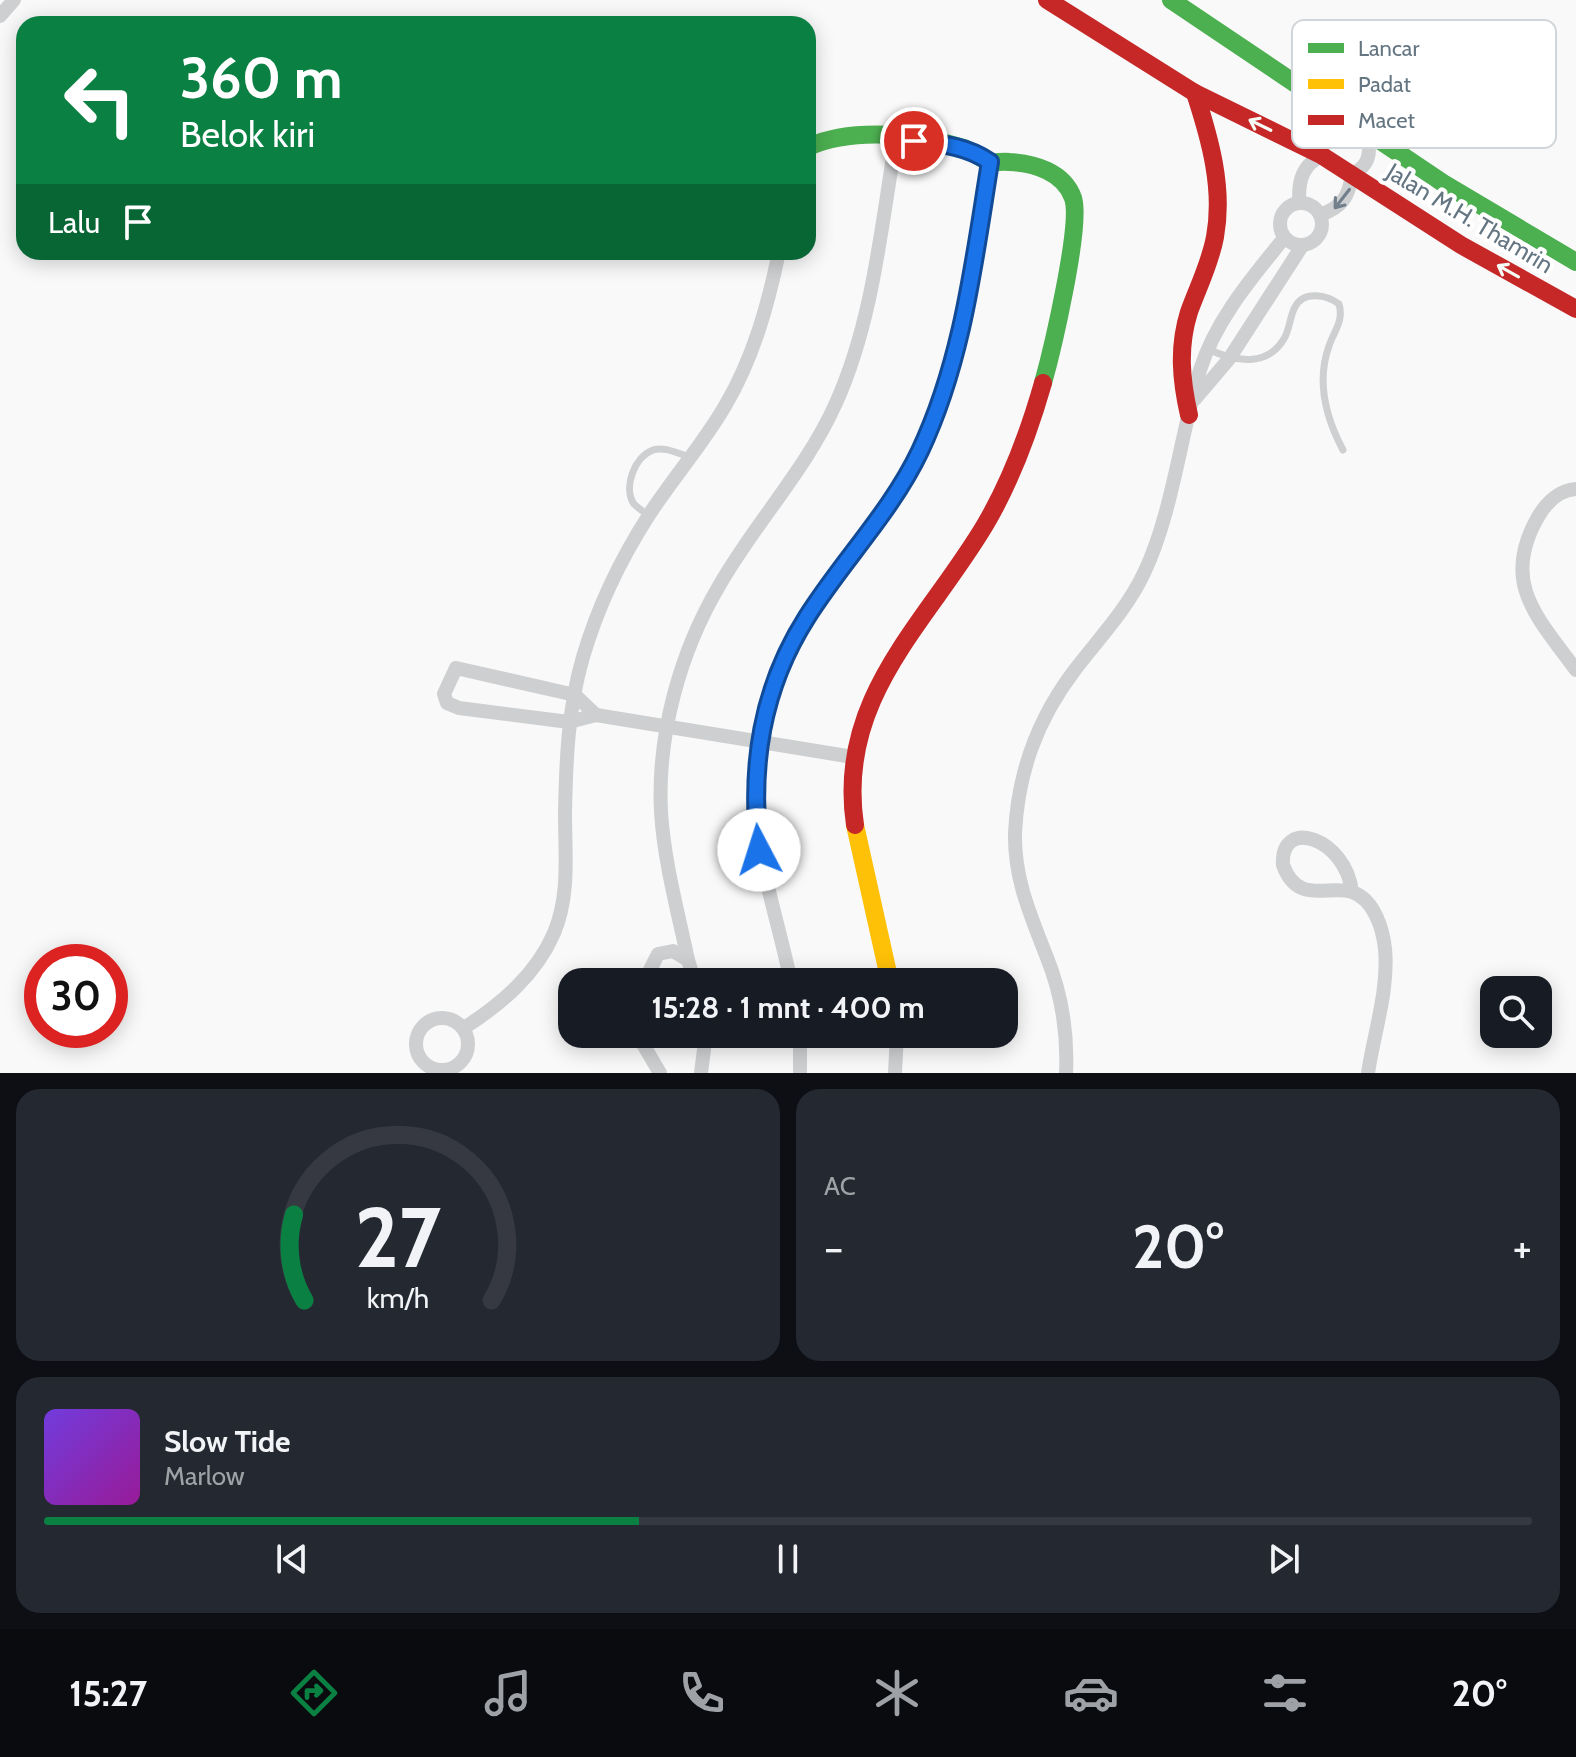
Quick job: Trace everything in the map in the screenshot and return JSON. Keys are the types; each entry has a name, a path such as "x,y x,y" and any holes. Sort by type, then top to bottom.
{"main road":[{"name":"Jalan M.H. Thamrin","path":"1047,0 1195,93 1292,141"},
{"name":"Jalan M.H. Thamrin","path":"1171,0 1292,81"},
{"path":"1191,407 1179,364 1182,338 1212,253 1217,187 1212,148 1195,93"},
{"path":"816,145 839,138 896,139 954,146 976,152 990,162 1020,162 1052,172 1071,190 1075,200 1067,273 1046,368 1022,454 964,561 897,653 871,699 853,757 853,804 887,968"},
{"name":"Jalan M.H. Thamrin","path":"1307,148 1461,245 1576,309"},
{"name":"Jalan M.H. Thamrin","path":"1392,148 1443,183 1576,262"}],"street":[{"path":"0,16 14,0"},
{"path":"691,968 661,812 667,727 681,671 701,619 719,585 823,430 851,370 867,310 896,139"},
{"path":"1299,203 1302,176 1309,164 1321,155 1323,148"},
{"path":"1320,215 1334,210 1345,200 1352,174 1368,162 1365,148"},
{"path":"788,968 759,850 755,816 759,742 765,707 789,649 808,616 864,542 906,478 935,415 959,346 990,162"},
{"path":"1191,407 1229,359 1302,246 1319,235 1320,215 1315,208 1299,203 1287,208 1280,219 1284,238"},
{"path":"1066,1073 1067,1052 1060,1000 1047,956 1028,914 1015,857 1021,782 1034,736 1052,704 1123,611 1144,573 1158,538 1208,349 1248,282 1284,238"},
{"path":"1284,238 1302,246"},
{"path":"464,1028 492,1011 516,989 554,934 566,881 569,722 582,661 604,596 649,516 727,404 764,311 777,260"},
{"path":"1248,282 1270,296"},
{"path":"1576,489 1568,489 1546,504 1522,555 1522,582 1531,607 1576,670"},
{"path":"596,715 575,695 463,668 454,670 445,690 446,701 459,708 569,722 596,715 853,757"},
{"path":"1352,892 1319,893 1293,882 1283,865 1286,850 1297,840 1305,838 1323,841 1342,860 1352,892 1368,904 1376,917 1385,950 1384,979 1368,1073"},
{"path":"651,968 658,954 673,951 688,960"},
{"path":"436,1018 452,1019 464,1028 468,1050 456,1070 440,1071 426,1065 417,1053 416,1038 423,1025 436,1018"},
{"path":"645,1048 660,1073"},
{"path":"701,1073 704,1048"},
{"path":"800,1048 800,1073"},
{"path":"895,1073 896,1048"}],"lane":[{"path":"1208,349 1229,359 1256,360 1273,352 1283,340 1295,307 1301,300 1312,296 1330,297 1339,304 1341,321 1328,347 1323,390 1327,415 1343,450"},
{"path":"649,516 635,505 630,494 630,481 639,461 653,450 669,450 690,457"}],"traffic: fast":[{"path":"1171,0 1292,81"},
{"path":"816,144 865,135 927,139 964,148 990,162 1038,167 1063,182 1073,198 1073,233 1065,288 1043,383"},
{"path":"1391,148 1443,183 1576,262"}],"traffic: slow":[{"path":"855,825 887,968"}],"traffic: jam":[{"path":"1047,0 1195,93 1292,141"},
{"path":"1189,415 1184,389 1183,338 1189,312 1213,247 1218,200 1210,146 1195,93"},
{"path":"1307,148 1461,245 1576,309"},
{"path":"855,825 853,780 859,738 872,700 891,664 985,525 1018,456 1043,383"}],"route":[{"path":"759,850 755,816 757,761 765,707 775,677 808,616 864,542 906,478 935,415 959,346 990,162 976,152 914,141"}]}
